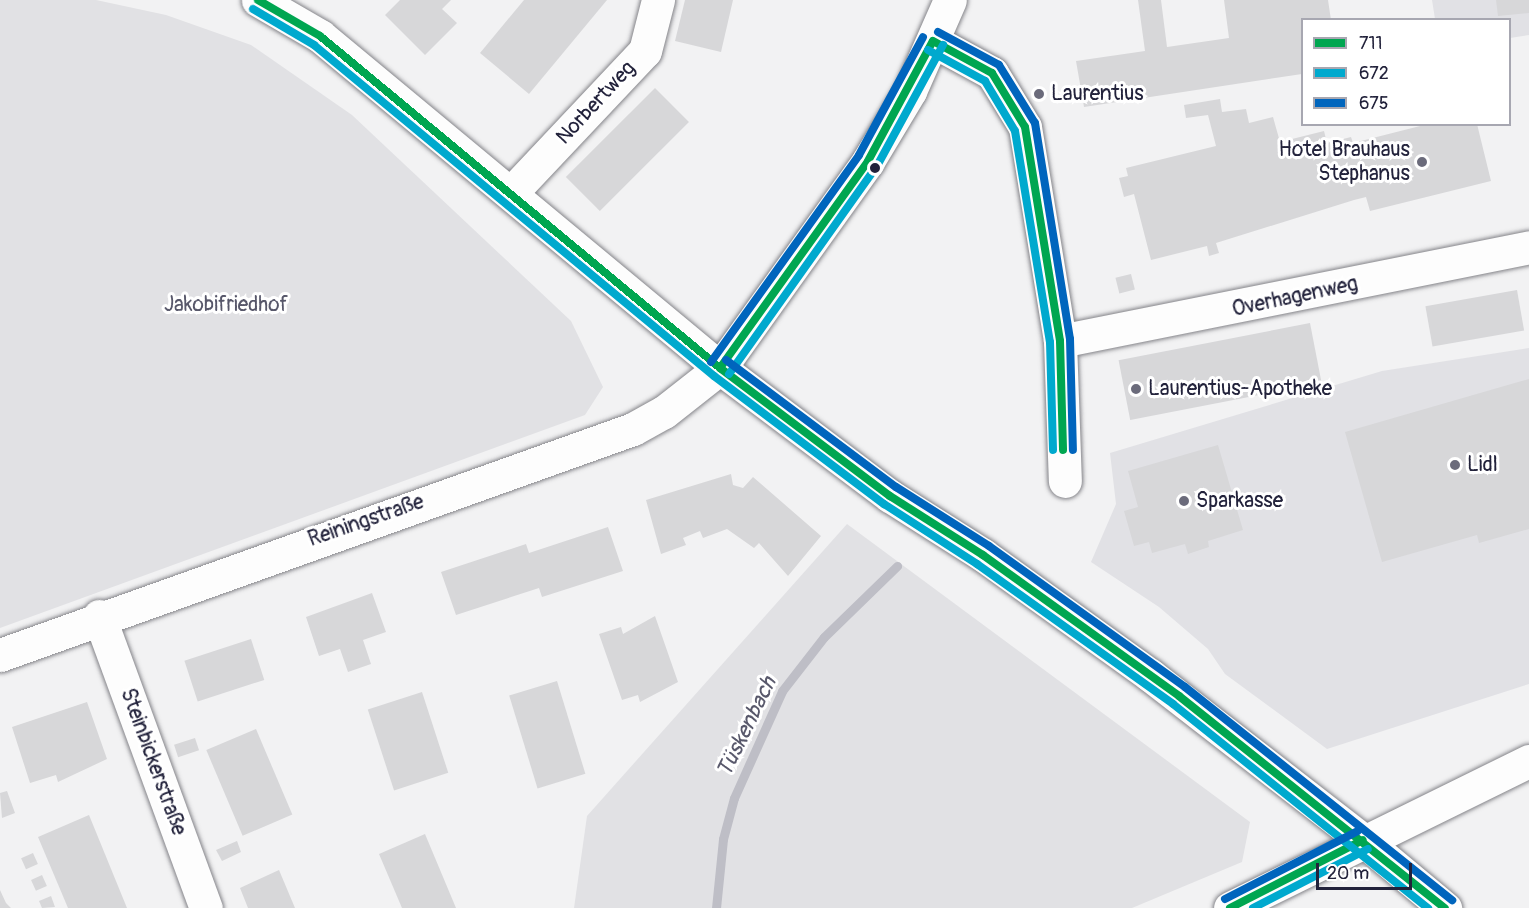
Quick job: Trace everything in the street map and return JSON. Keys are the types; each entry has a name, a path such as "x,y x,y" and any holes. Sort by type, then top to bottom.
{"street":[{"path":"258,0 321,36 720,368 890,496 983,555 1160,682 1363,840 1445,908"},
{"name":"Norbertweg","path":"511,193 645,51 658,0"},
{"name":"Reiningstraße","path":"0,655 99,616 633,429 720,368 868,161 933,41 950,0"},
{"path":"933,41 992,74 1025,127 1060,341 1065,481"},
{"name":"Overhagenweg","path":"1060,341 1529,247"},
{"name":"Steinbickerstraße","path":"99,616 206,908"},
{"path":"1230,908 1363,840 1529,761"}],"shaded area":[{"path":"1432,0 1529,0 1529,35 1511,38 1511,18 1435,18"},
{"path":"1529,348 1529,684 1327,749 1225,674 1208,649 1159,607 1091,562 1116,504 1110,453 1382,371"}],"green space":[{"name":"Jakobifriedhof","path":"0,0 96,0 166,15 251,45 352,115 571,321 603,387 585,415 0,628"},
{"path":"847,524 1250,822 1242,862 1132,908 574,908 587,816"}],"building":[{"path":"400,0 451,0 442,9 457,23 425,55 385,15"},
{"path":"524,0 607,0 529,94 480,53"},
{"path":"685,0 733,0 721,52 675,41"},
{"path":"1138,0 1161,0 1167,47 1229,38 1224,0 1328,0 1331,18 1301,18 1301,74 1084,107 1076,61 1145,51"},
{"path":"1496,0 1529,0 1529,13 1498,16"},
{"path":"655,88 689,122 600,211 566,177"},
{"path":"1220,99 1222,112 1246,109 1249,123 1273,117 1280,142 1324,131 1327,143 1351,137 1353,143 1420,126 1477,126 1491,181 1370,211 1366,197 1216,243 1219,253 1209,256 1207,246 1151,260 1134,194 1124,197 1119,178 1128,176 1126,168 1216,146 1208,115 1186,118 1184,105"},
{"path":"1131,274 1135,290 1119,293 1115,278"},
{"path":"1517,290 1524,330 1433,347 1425,306"},
{"path":"1310,323 1322,383 1130,420 1119,360"},
{"name":"Lidl","path":"1529,379 1529,529 1479,543 1477,535 1382,562 1345,432"},
{"path":"1218,445 1243,530 1208,541 1209,547 1188,554 1185,544 1152,553 1149,542 1134,546 1124,511 1138,507 1128,471"},
{"path":"731,474 733,485 743,488 753,477 821,536 788,576 759,543 754,548 727,529 703,538 700,531 683,538 686,545 661,554 646,500"},
{"path":"608,527 623,571 542,597 539,588 456,615 441,572 526,544 529,553"},
{"path":"372,593 386,632 363,640 371,664 348,672 340,649 319,656 306,617"},
{"path":"655,616 678,682 640,702 638,695 622,700 599,634 621,627 623,634"},
{"path":"251,639 264,680 198,702 184,661"},
{"path":"557,681 585,774 538,788 509,696"},
{"path":"422,692 448,773 394,790 368,710"},
{"path":"87,702 107,759 58,782 56,775 30,783 12,727"},
{"path":"256,729 292,815 243,836 206,750"},
{"path":"195,738 199,750 178,757 174,745"},
{"path":"7,791 15,813 2,818 0,793"},
{"path":"89,815 127,908 68,908 38,837"},
{"path":"425,834 456,908 402,908 379,854"},
{"path":"237,841 241,852 222,861 216,850"},
{"path":"33,853 38,864 26,869 21,858"},
{"path":"279,870 295,908 248,908 240,888"},
{"path":"42,875 47,886 36,891 31,880"},
{"path":"0,890 6,903 11,908 0,908"},
{"path":"51,896 55,907 42,908 39,901"}],"waterway":[{"name":"Tüskenbach","path":"716,908 723,839 734,798 782,691 824,637 897,566"}],"transit line":[{"name":"711","path":"258,0 320,36 720,368 890,496 983,555 1179,696 1445,908"},
{"name":"672","path":"253,9 314,45 714,376 884,504 977,564 1173,704 1428,908"},
{"name":"675","path":"938,32 999,65 1035,123 1070,339 1073,450"},
{"name":"675","path":"711,362 859,155 923,37"},
{"name":"711","path":"933,41 992,73 1025,127 1060,341 1063,450"},
{"name":"711","path":"720,368 868,161 933,41"},
{"name":"672","path":"729,374 877,166 943,45"},
{"name":"672","path":"928,50 985,81 1015,131 1050,342 1053,450"},
{"name":"675","path":"726,360 896,487 989,546 1185,687 1452,900"},
{"name":"675","path":"1225,899 1358,831"},
{"name":"711","path":"1230,908 1363,840"},
{"name":"672","path":"1253,908 1368,849"}],"place":[{"name":"Laurentius","path":"1039,94"},
{"name":"Hotel Brauhaus Stephanus","path":"1422,162"},
{"name":"Laurentius-Apotheke","path":"1136,389"},
{"name":"Lidl","path":"1455,465"},
{"name":"Sparkasse","path":"1184,501"}]}
